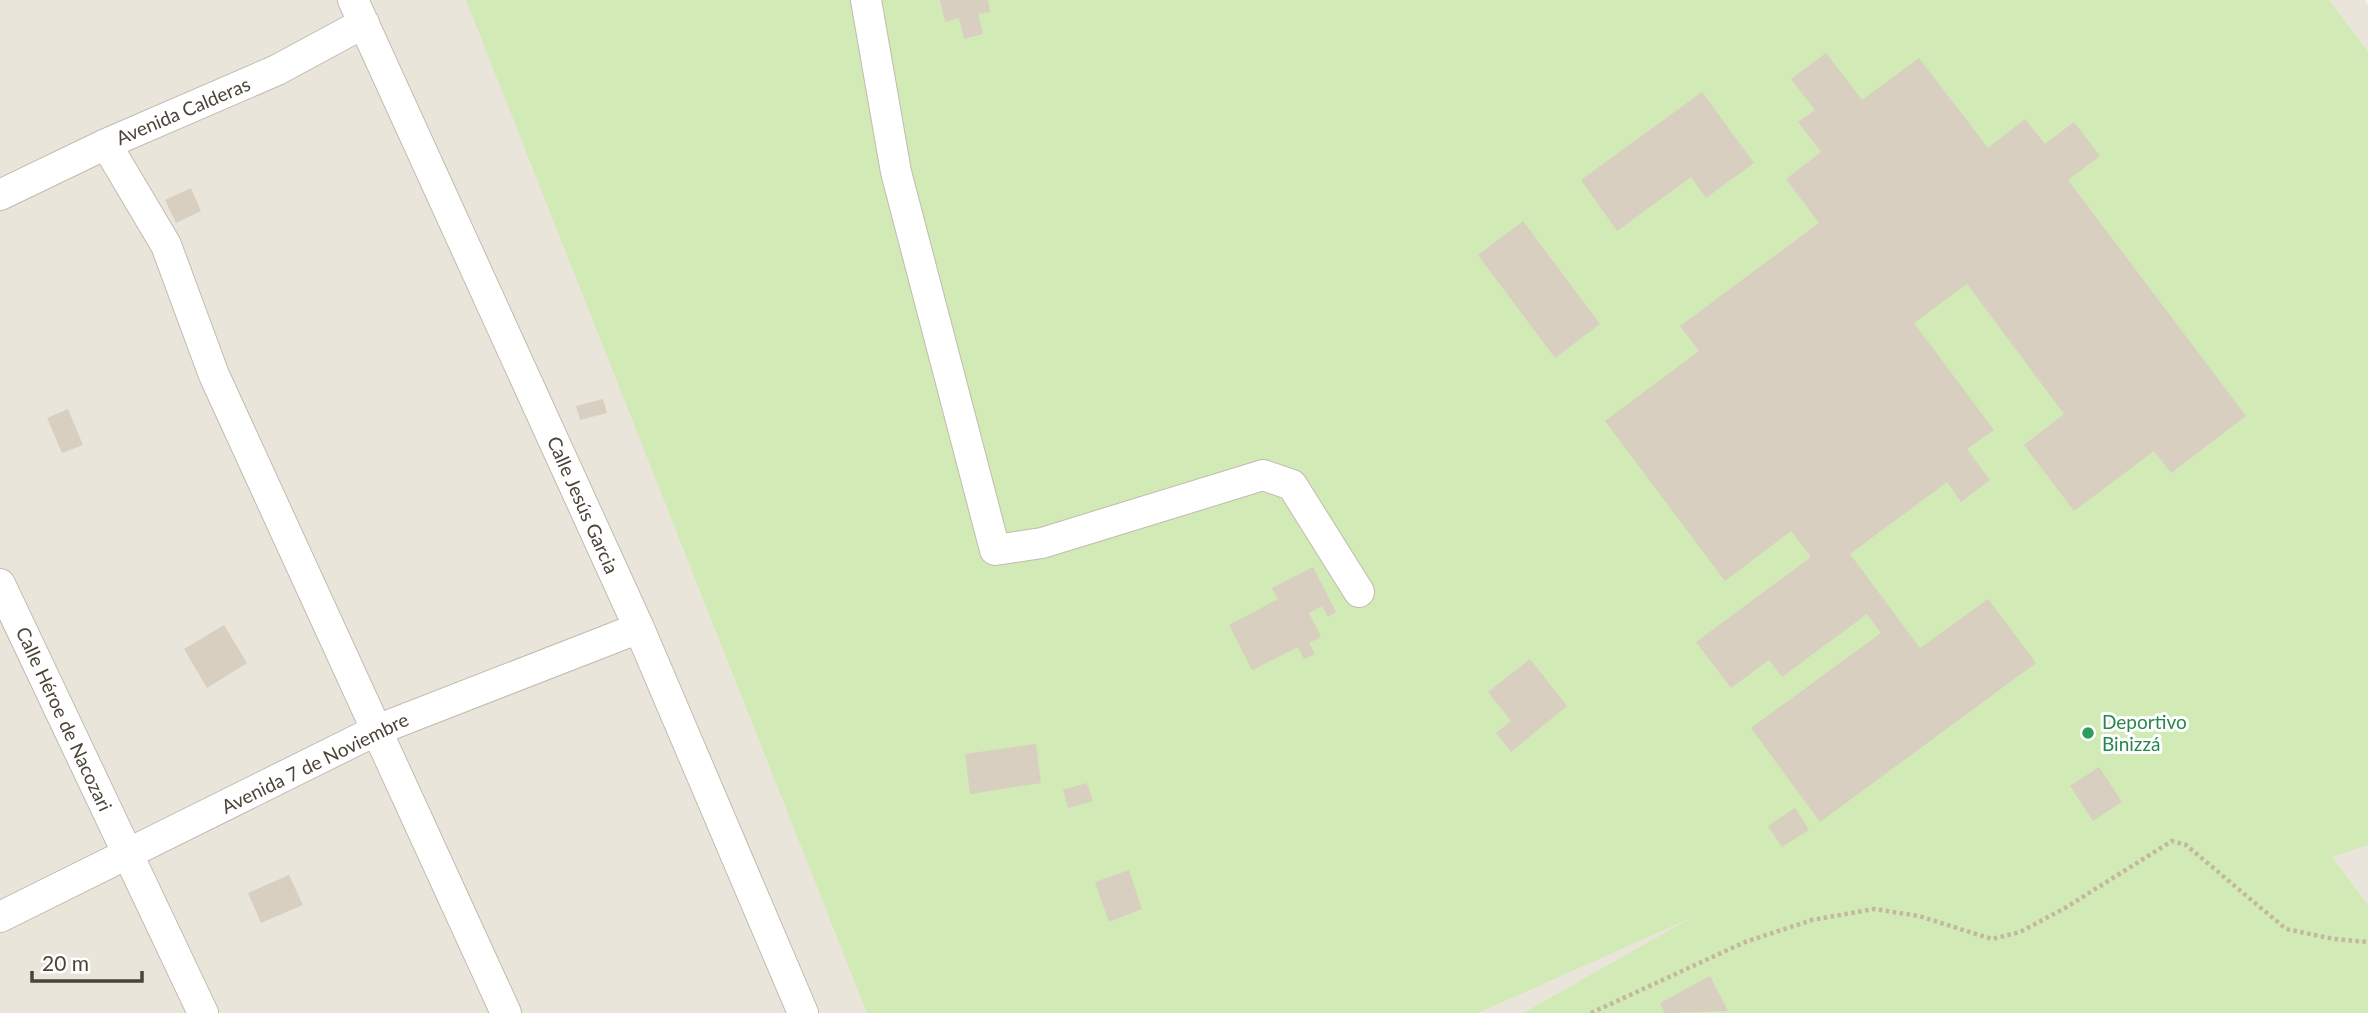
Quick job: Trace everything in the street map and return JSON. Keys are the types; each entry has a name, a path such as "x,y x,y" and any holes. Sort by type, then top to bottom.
{"street":[{"path":"866,0 896,172 995,550 1042,543 1263,475 1292,485 1359,592"},
{"name":"Avenida Calderas","path":"0,195 106,144 277,70 359,12"},
{"name":"Calle Jesús Garcia","path":"359,12 639,628 803,1013"},
{"path":"106,144 166,245 214,375 506,1013"},
{"name":"Calle Héroe de Nacozari","path":"0,584 203,1013"},
{"name":"Avenida 7 de Noviembre","path":"0,917 377,730 639,628"}],"path":[{"path":"1591,1013 1745,942 1812,920 1874,909 1919,916 1992,939 2020,932 2065,908 2172,841 2186,845 2286,929 2334,939 2368,942"}],"shaded area":[{"path":"0,0 2365,0 2368,5 2368,1013 0,1013"}],"green space":[{"path":"466,0 2329,0 2368,52 2368,845 2332,857 2368,905 2368,1013 1523,1013 1693,917 1478,1013 867,1013"}],"building":[{"path":"940,0 988,0 990,12 978,14 983,34 964,39 959,18 945,22"},
{"path":"1826,53 1862,100 1919,58 1988,148 2025,119 2045,144 2074,122 2100,156 2068,180 2246,416 2171,473 2154,451 2074,511 2024,445 2064,414 1967,284 1914,323 1994,430 1967,449 1990,480 1961,502 1947,482 1850,554 1920,648 1988,599 2036,663 1820,822 1751,728 1881,633 1867,614 1782,677 1769,660 1731,688 1696,642 1811,557 1791,531 1725,581 1605,421 1699,351 1680,326 1819,223 1786,179 1821,152 1798,122 1815,110 1791,79"},
{"path":"1702,92 1754,163 1706,198 1691,177 1617,231 1581,180"},
{"path":"191,188 201,211 176,223 165,200"},
{"path":"1523,221 1600,324 1555,358 1478,255"},
{"path":"603,399 607,413 580,420 576,406"},
{"path":"68,409 83,445 62,453 47,418"},
{"path":"1313,567 1336,612 1328,617 1322,606 1309,613 1321,637 1309,643 1315,654 1304,659 1298,647 1252,670 1229,625 1278,599 1272,588"},
{"path":"224,625 247,663 207,688 184,649"},
{"path":"1530,659 1567,706 1511,752 1496,733 1511,721 1488,692"},
{"path":"1036,744 1041,783 970,794 965,754"},
{"path":"2099,767 2122,802 2093,821 2070,786"},
{"path":"1087,783 1093,801 1068,808 1063,790"},
{"path":"1795,808 1809,830 1782,847 1768,826"},
{"path":"1129,870 1142,909 1109,922 1095,882"},
{"path":"289,875 303,905 261,923 248,893"},
{"path":"1710,976 1728,1011 1665,1013 1660,1003"}],"place":[{"name":"Deportivo Binizzá","path":"2088,733"}]}
